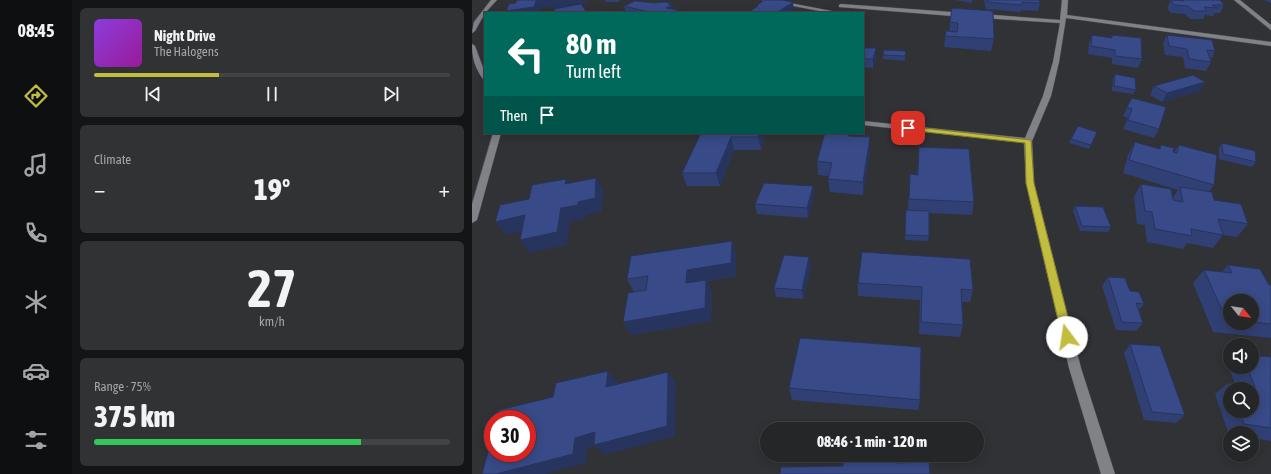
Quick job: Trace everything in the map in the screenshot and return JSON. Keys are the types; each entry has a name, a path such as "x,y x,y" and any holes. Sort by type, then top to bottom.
{"street":[{"path":"472,31 477,18 494,0"},
{"path":"765,0 834,12 849,0"},
{"path":"1065,0 1064,19 1056,62 1046,96 1028,141 1028,163 1032,191 1075,368 1108,474"},
{"path":"1237,0 1271,28"},
{"path":"841,6 968,15"},
{"path":"976,16 1064,19 1271,44"},
{"path":"472,46 480,70 484,76"},
{"path":"864,123 1028,141"},
{"path":"472,220 497,134"}],"building":[{"path":"517,0 541,0 536,1 534,7 506,11 509,4 516,3"},
{"path":"765,0 782,0 793,2 778,12 749,12 758,6 757,5"},
{"path":"987,0 1039,0 1040,3 1022,2 1022,5 987,2"},
{"path":"1171,0 1220,0 1224,5 1212,5 1217,8 1204,7 1207,11 1194,11 1188,6 1174,5"},
{"path":"635,1 654,3 665,2 671,3 668,4 672,5 666,8 678,10 675,12 649,12 624,6"},
{"path":"581,4 586,11 556,12 554,9"},
{"path":"952,8 993,11 994,39 945,36 946,31 957,32 958,23 950,22"},
{"path":"1092,35 1112,38 1112,35 1141,38 1142,59 1115,56 1115,50 1091,46"},
{"path":"1167,35 1212,40 1215,51 1207,50 1211,62 1189,59 1187,49 1169,46"},
{"path":"864,48 876,48 873,59 864,59"},
{"path":"884,50 906,51 905,56 883,55"},
{"path":"1115,74 1135,78 1136,90 1114,86"},
{"path":"1193,75 1205,82 1167,93 1154,86"},
{"path":"1132,98 1166,107 1159,129 1128,120 1132,109 1127,107"},
{"path":"1078,126 1097,132 1091,145 1071,139"},
{"path":"701,134 759,134 758,137 731,137 716,173 682,173"},
{"path":"825,134 849,134 848,136 870,137 863,182 828,179 832,163 817,161"},
{"path":"1135,142 1160,149 1161,145 1174,148 1173,152 1177,153 1179,145 1217,155 1214,185 1129,160"},
{"path":"1222,143 1255,151 1256,162 1223,154"},
{"path":"919,147 969,149 974,202 909,199 910,174 918,175"},
{"path":"596,178 595,198 578,202 578,205 561,208 557,232 520,240 525,215 495,222 500,205 529,199 532,185 566,179 565,184"},
{"path":"764,183 813,186 807,208 755,204"},
{"path":"1141,184 1171,189 1173,200 1183,202 1180,187 1212,192 1214,200 1241,204 1248,224 1218,219 1223,235 1191,229 1192,236 1155,229 1152,212 1145,211"},
{"path":"1075,206 1103,207 1111,227 1082,226"},
{"path":"906,210 929,211 929,236 905,235"},
{"path":"732,241 731,263 687,270 686,283 706,280 705,308 623,322 628,293 646,290 648,276 627,279 631,256"},
{"path":"862,252 970,259 973,290 961,289 963,325 921,322 922,287 858,283"},
{"path":"784,255 809,257 802,290 774,288"},
{"path":"1228,265 1260,269 1269,285 1271,285 1271,324 1259,323 1259,294 1223,294 1223,312 1204,270 1232,273"},
{"path":"1108,277 1125,278 1130,291 1139,292 1144,304 1136,303 1143,323 1122,322"},
{"path":"800,338 921,347 920,400 789,388"},
{"path":"1130,344 1160,346 1185,415 1152,412"},
{"path":"1259,356 1271,357 1271,428 1244,424 1242,418 1259,418 1259,382 1253,382 1250,374 1259,374"},
{"path":"608,371 606,387 668,372 667,426 594,445 595,432 575,438 573,454 496,474 482,474 485,462 536,462 536,410 499,410 553,397 556,383"},
{"path":"843,462 929,462 930,474 780,474 781,467 843,466"}],"route":[{"path":"908,128 1028,141 1030,183 1067,337"}]}
